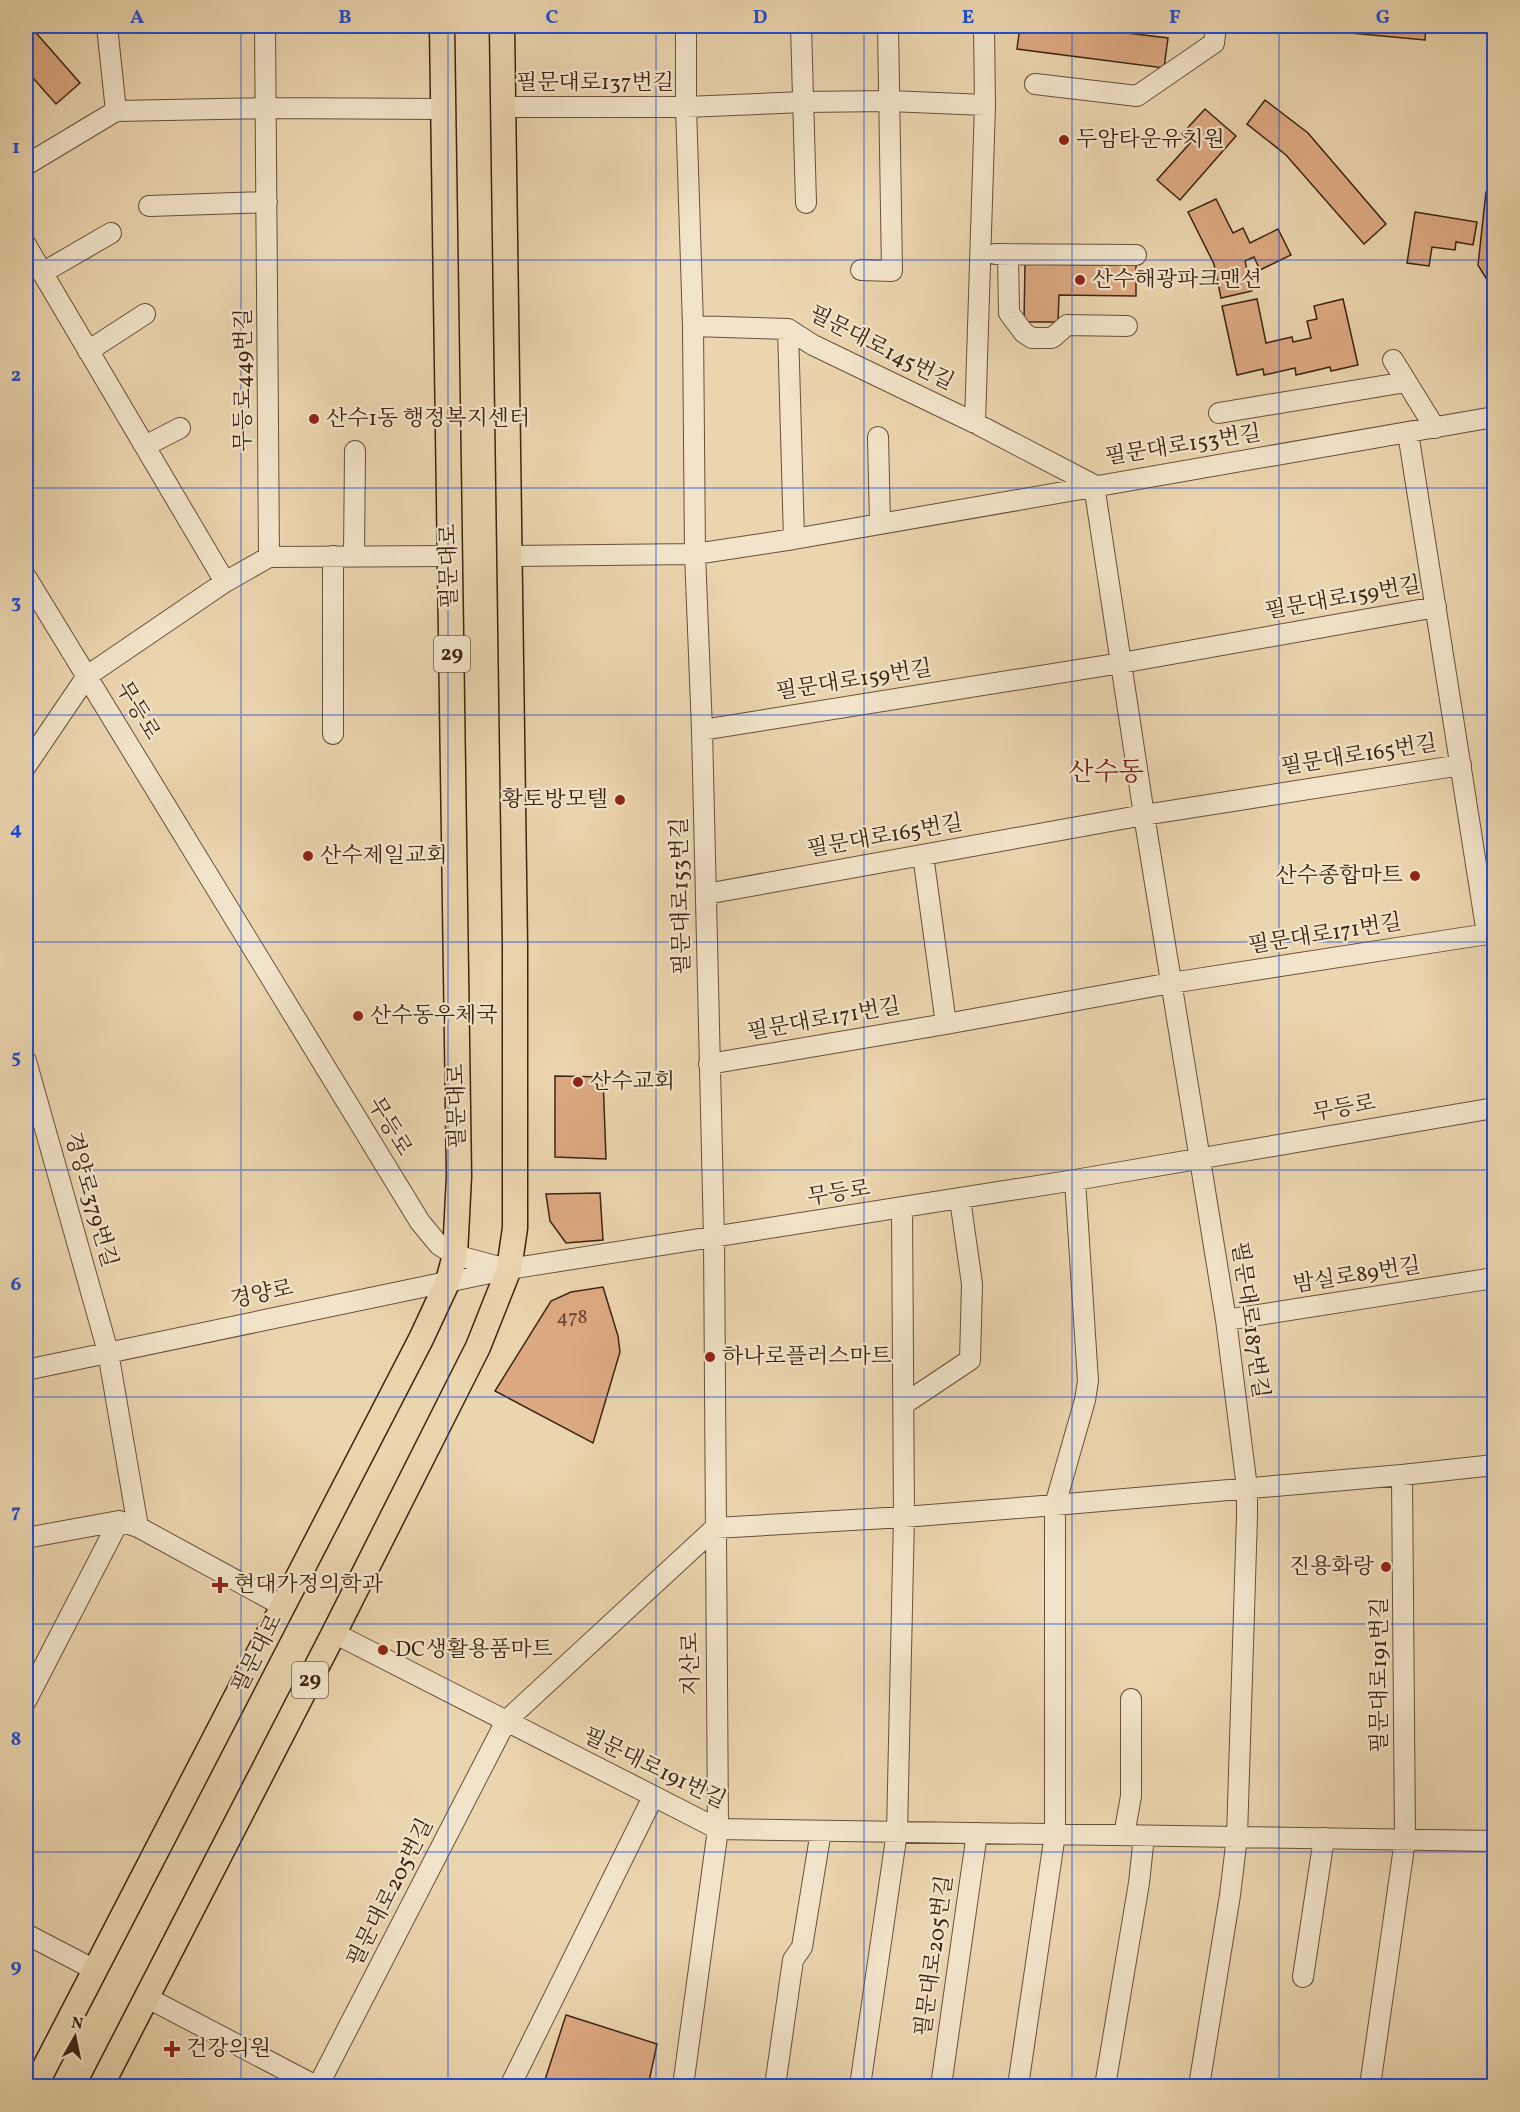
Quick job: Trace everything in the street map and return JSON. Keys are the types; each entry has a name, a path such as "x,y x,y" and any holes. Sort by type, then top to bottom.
{"main road":[{"name":"필문대로","path":"35,2086 416,1349 448,1281 455,1255 459,1176 442,26"},
{"name":"29","path":"101,2086 478,1347 509,1269 515,1228 515,922 502,26"}],"street":[{"path":"107,26 116,111"},
{"name":"무등로449번길","path":"265,26 269,557"},
{"name":"필문대로137번길","path":"686,26 686,107"},
{"path":"801,26 806,203"},
{"path":"861,270 892,272 888,26"},
{"path":"984,26 985,105"},
{"path":"1035,84 1137,96 1214,43 1216,26"},
{"name":"필문대로137번길","path":"504,107 686,107 889,101 985,105"},
{"name":"필문대로145번길","path":"975,423 985,105"},
{"path":"686,107 693,326"},
{"path":"26,165 116,111 267,108 443,109"},
{"path":"149,206 267,202"},
{"path":"42,273 111,233"},
{"path":"26,245 225,582"},
{"path":"980,254 1136,255"},
{"path":"1008,254 1009,313 1024,333 1032,338 1052,338 1067,325 1127,326"},
{"path":"88,351 145,314"},
{"name":"필문대로145번길","path":"693,326 788,329 813,345 975,423 1094,485"},
{"name":"필문대로153번길","path":"693,326 695,554 702,730 714,1238"},
{"path":"788,329 794,539"},
{"path":"1393,360 1435,428"},
{"path":"1218,413 1406,382"},
{"name":"필문대로153번길","path":"511,556 695,554 794,539 1494,417"},
{"path":"145,446 180,428"},
{"name":"필문대로159번길","path":"702,730 1121,663 1436,607 1408,433"},
{"path":"878,438 880,523"},
{"path":"354,556 355,451"},
{"path":"1094,485 1144,815 1201,1158"},
{"path":"333,556 333,734"},
{"path":"26,766 87,676 225,582 269,557 450,556"},
{"name":"무등로","path":"26,577 420,1222 439,1245 455,1255 509,1269 1075,1180 1494,1108"},
{"name":"필문대로165번길","path":"706,894 1144,815 1461,765 1436,607"},
{"name":"필문대로171번길","path":"709,1064 1171,983 1491,934 1461,765"},
{"path":"923,855 946,1024"},
{"name":"경양로379번길","path":"26,1061 108,1352 138,1527"},
{"name":"필문대로187번길","path":"1201,1158 1226,1320 1247,1488"},
{"path":"1018,2086 1055,1834 1055,1505 1089,1381 1075,1180"},
{"path":"904,1404 970,1360 972,1284 960,1198"},
{"path":"860,2086 897,1832 904,1517 902,1208"},
{"name":"지산로","path":"683,2086 718,1829 714,1238"},
{"name":"경양로","path":"26,1370 509,1269"},
{"path":"1494,1278 1494,1284"},
{"name":"밤실로89번길","path":"1226,1320 1494,1278"},
{"path":"506,1720 715,1528 1055,1505 1494,1465"},
{"name":"필문대로191번길","path":"1402,1475 1405,1840"},
{"path":"1199,2086 1230,1895 1237,1837 1247,1488"},
{"path":"26,1538 119,1521 138,1527 283,1606"},
{"path":"26,1701 119,1521"},
{"name":"필문대로191번길","path":"334,1633 718,1829 1494,1841"},
{"path":"1124,1835 1131,1796 1131,1699"},
{"name":"필문대로205번길","path":"146,1997 317,2086 506,1720"},
{"path":"510,2086 653,1797"},
{"path":"775,2086 793,1960 802,1947 821,1831"},
{"name":"필문대로205번길","path":"941,2086 977,1833"},
{"path":"1105,2086 1139,1883 1144,1836"},
{"path":"1303,1977 1324,1838"},
{"path":"1370,2086 1405,1840"},
{"path":"26,1934 95,1970"}],"building":[{"path":"26,26 30,26 80,83 56,104 26,70"},
{"path":"1020,26 1069,26 1168,38 1164,68 1017,49"},
{"path":"1275,26 1426,26 1425,40"},
{"path":"1265,100 1308,133 1386,224 1364,244 1286,155 1247,124"},
{"path":"1205,109 1236,136 1180,200 1157,180 1191,142 1182,134"},
{"path":"1494,186 1494,284 1489,283 1478,265 1486,192"},
{"path":"1216,199 1233,233 1243,228 1250,243 1278,229 1291,255 1260,270 1254,257 1245,261 1252,291 1221,298 1214,264 1188,212"},
{"path":"1415,212 1477,222 1473,245 1456,242 1455,250 1432,247 1429,266 1407,263"},
{"name":"산수해광파크맨션","path":"1116,259 1136,259 1136,296 1059,295 1058,322 1024,322 1025,264 1116,265"},
{"path":"1257,299 1266,343 1292,337 1293,342 1311,338 1307,321 1317,319 1314,306 1343,299 1358,365 1331,371 1330,367 1296,375 1295,368 1264,375 1263,369 1237,375 1222,306"},
{"path":"555,1076 603,1077 606,1159 555,1157"},
{"path":"600,1193 603,1240 566,1243 550,1221 546,1194"},
{"path":"603,1287 618,1336 620,1352 593,1443 495,1391 551,1301 571,1292"},
{"path":"566,2015 657,2044 648,2086 543,2086"}],"place":[{"name":"두암타운유치원","path":"1064,140"},
{"name":"산수해광파크맨션","path":"1080,280"},
{"name":"산수1동 행정복지센터","path":"314,419"},
{"name":"황토방모텔","path":"620,800"},
{"name":"산수제일교회","path":"308,856"},
{"name":"산수종합마트","path":"1415,876"},
{"name":"산수동우체국","path":"358,1016"},
{"name":"산수교회","path":"578,1082"},
{"name":"하나로플러스마트","path":"710,1357"},
{"name":"진용화랑","path":"1386,1567"},
{"name":"현대가정의학과","path":"220,1585"},
{"name":"DC생활용품마트","path":"383,1650"},
{"name":"건강의원","path":"172,2049"}],"district":[{"name":"산수동","path":"1106,773"}]}
